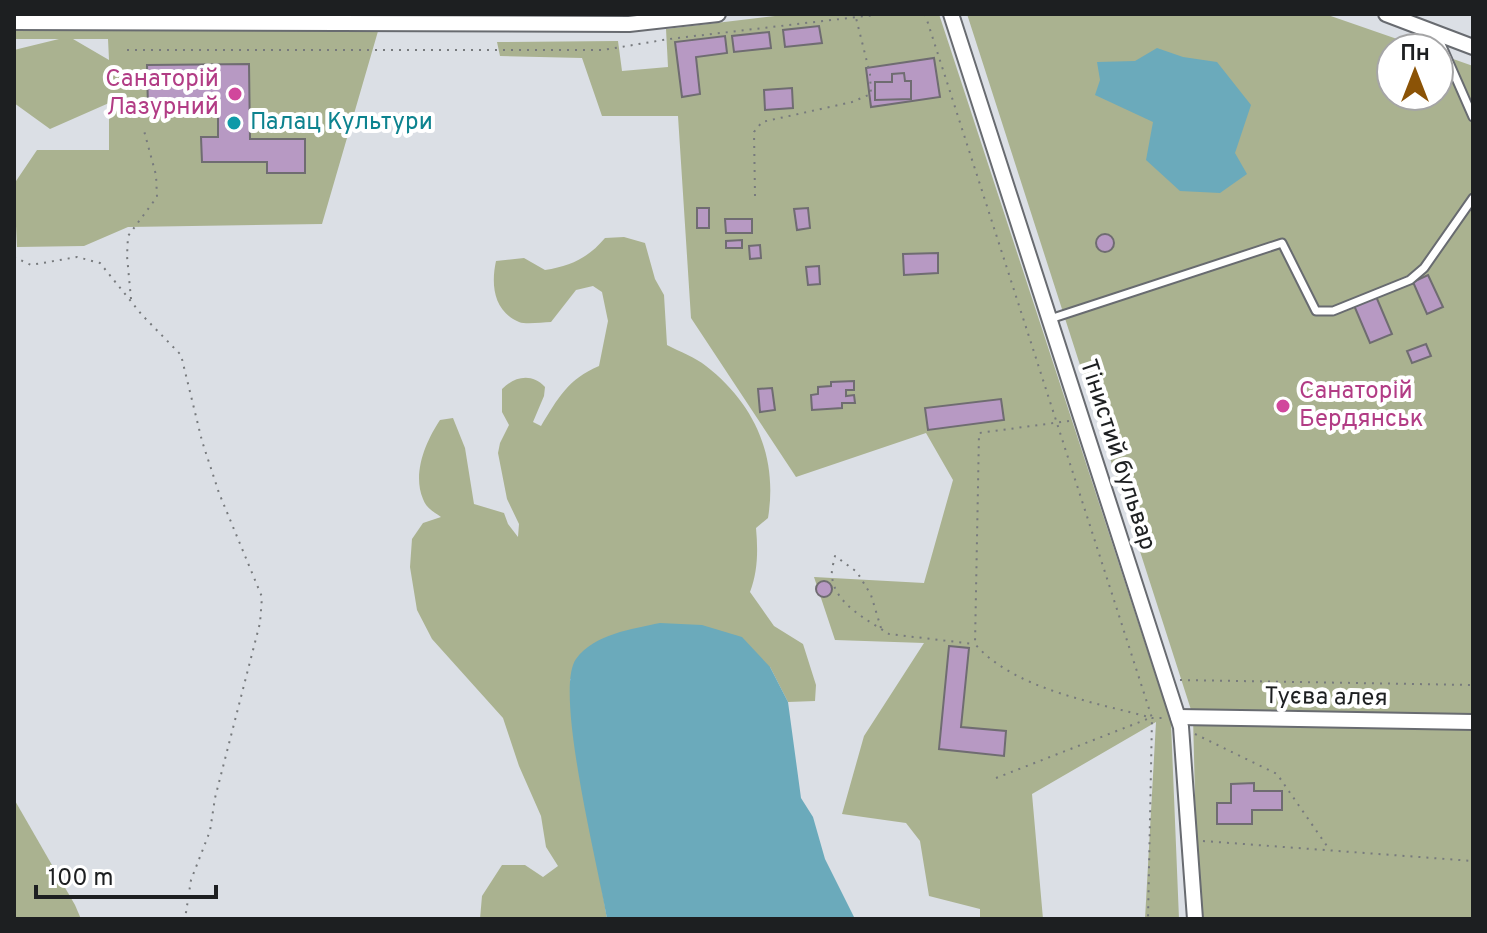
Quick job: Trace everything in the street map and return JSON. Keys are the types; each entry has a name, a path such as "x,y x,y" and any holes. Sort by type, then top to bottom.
{"street":[{"path":"14,22 599,19 629,24 718,14"},
{"name":"Тінистий бульвар","path":"951,14 1184,738 1195,919"},
{"path":"1386,14 1433,32"},
{"name":"Туєва алея","path":"1179,722 1473,722"}],"lane":[{"path":"1455,76 1473,117"},
{"path":"1050,319 1282,243 1316,311 1333,311 1410,280 1424,268 1473,198"}],"path":[{"path":"127,50 603,50 669,39 883,14"},
{"path":"925,14 1152,718 1148,919"},
{"path":"755,196 754,132 762,122 852,102 871,94 870,74 855,17"},
{"path":"131,302 128,236 157,197 156,175 143,127"},
{"path":"14,257 31,265 77,257 100,263 131,302 181,355 202,441 219,493 262,597 260,623 215,798 210,831 191,880 185,919"},
{"path":"1082,417 979,433 975,644 988,659 1034,684 1152,718"},
{"path":"881,628 871,595 857,572 835,556 832,576 839,598 889,634 975,644"},
{"path":"1166,680 1473,685"},
{"path":"996,778 1152,718"},
{"path":"1179,722 1277,774 1329,850"},
{"path":"1188,840 1473,861"}],"green space":[{"name":"Санаторій Лазурний","path":"14,14 383,14 322,224 128,227 84,246 17,247 14,184 37,150 109,150 109,103 50,129 14,103 14,50 59,39 14,39","holes":["73,39 108,39 109,60"]},
{"path":"792,14 939,14 1171,723 1179,919 1145,919 1156,722 1032,794 1043,919 980,919 980,909 929,896 920,841 906,823 842,814 864,736 924,643 835,640 814,577 924,583 953,480 926,433 796,477 691,318 678,116 602,116 582,58 500,56 497,42 618,41 622,71 668,67 666,29"},
{"name":"Санаторій Бердянськ","path":"967,14 1325,14 1377,32 1375,112 1455,112 1455,60 1473,66 1473,919 1198,919 1193,716"},
{"path":"624,237 645,243 655,279 664,295 667,345 702,363 723,381 738,397 759,433 766,453 770,496 768,518 756,528 757,560 750,592 774,626 803,644 816,685 815,701 788,702 770,667 570,679 579,769 607,919 480,919 482,896 502,865 525,865 543,877 558,866 546,847 541,816 519,766 503,718 432,639 417,610 410,567 412,539 423,523 441,517 424,502 420,489 420,468 426,447 440,420 453,418 465,448 474,504 504,513 518,537 519,524 507,499 498,453 509,425 502,412 502,389 512,381 524,378 535,380 545,387 533,422 541,426 572,383 599,366 608,321 602,292 593,286 576,290 551,322 519,322 499,304 494,288 496,261 524,258 545,270 585,256 605,238"},
{"path":"14,799 75,905 81,919 14,919"}],"water":[{"path":"1157,48 1183,57 1217,62 1251,105 1235,153 1247,174 1220,193 1180,191 1146,160 1153,122 1095,95 1100,80 1097,62 1135,61"},
{"path":"660,623 702,625 742,637 770,667 788,702 801,798 813,817 825,859 855,919 607,919 580,784 570,707 570,677 576,659 603,638"}],"building":[{"path":"819,26 822,43 785,47 783,30"},
{"path":"769,32 771,48 734,52 732,36"},
{"path":"725,36 727,53 696,57 700,94 682,97 675,42"},
{"path":"934,58 940,97 871,107 866,68"},
{"name":"Палац Культури","path":"249,64 250,139 305,139 305,173 267,173 267,162 202,162 201,137 218,137 218,108 148,109 147,65"},
{"path":"904,73 905,81 911,81 911,99 875,100 875,82 892,82 892,74"},
{"path":"792,88 793,108 765,110 764,90"},
{"path":"697,208 709,208 709,228 697,228"},
{"path":"808,208 810,228 797,230 794,209"},
{"path":"725,219 752,219 752,233 726,233"},
{"path":"1101,234 1109,234 1114,243 1112,250 1101,252 1096,247 1096,239"},
{"path":"742,240 742,248 726,248 726,241"},
{"path":"760,245 761,258 750,259 749,246"},
{"path":"938,253 938,273 904,275 903,254"},
{"path":"819,266 820,284 808,285 806,267"},
{"path":"1428,275 1443,307 1427,314 1413,282"},
{"path":"1375,294 1392,334 1370,343 1353,303"},
{"path":"1426,344 1431,356 1412,363 1407,351"},
{"path":"854,381 854,390 846,390 846,396 854,395 855,403 842,403 842,408 812,410 811,395 818,394 818,387 831,386 831,382"},
{"path":"772,388 775,410 760,412 758,389"},
{"path":"1001,399 1004,420 928,430 925,408"},
{"path":"824,581 830,583 830,595 824,597 818,595 816,589 818,583"},
{"path":"949,646 969,648 961,727 1006,731 1004,756 939,749"},
{"path":"1254,783 1254,791 1282,791 1282,810 1252,810 1252,824 1217,824 1217,803 1231,803 1231,784"}],"place":[{"name":"Санаторій Лазурний","path":"235,94"},
{"name":"Палац Культури","path":"234,123"},
{"name":"Санаторій Бердянськ","path":"1283,406"}]}
